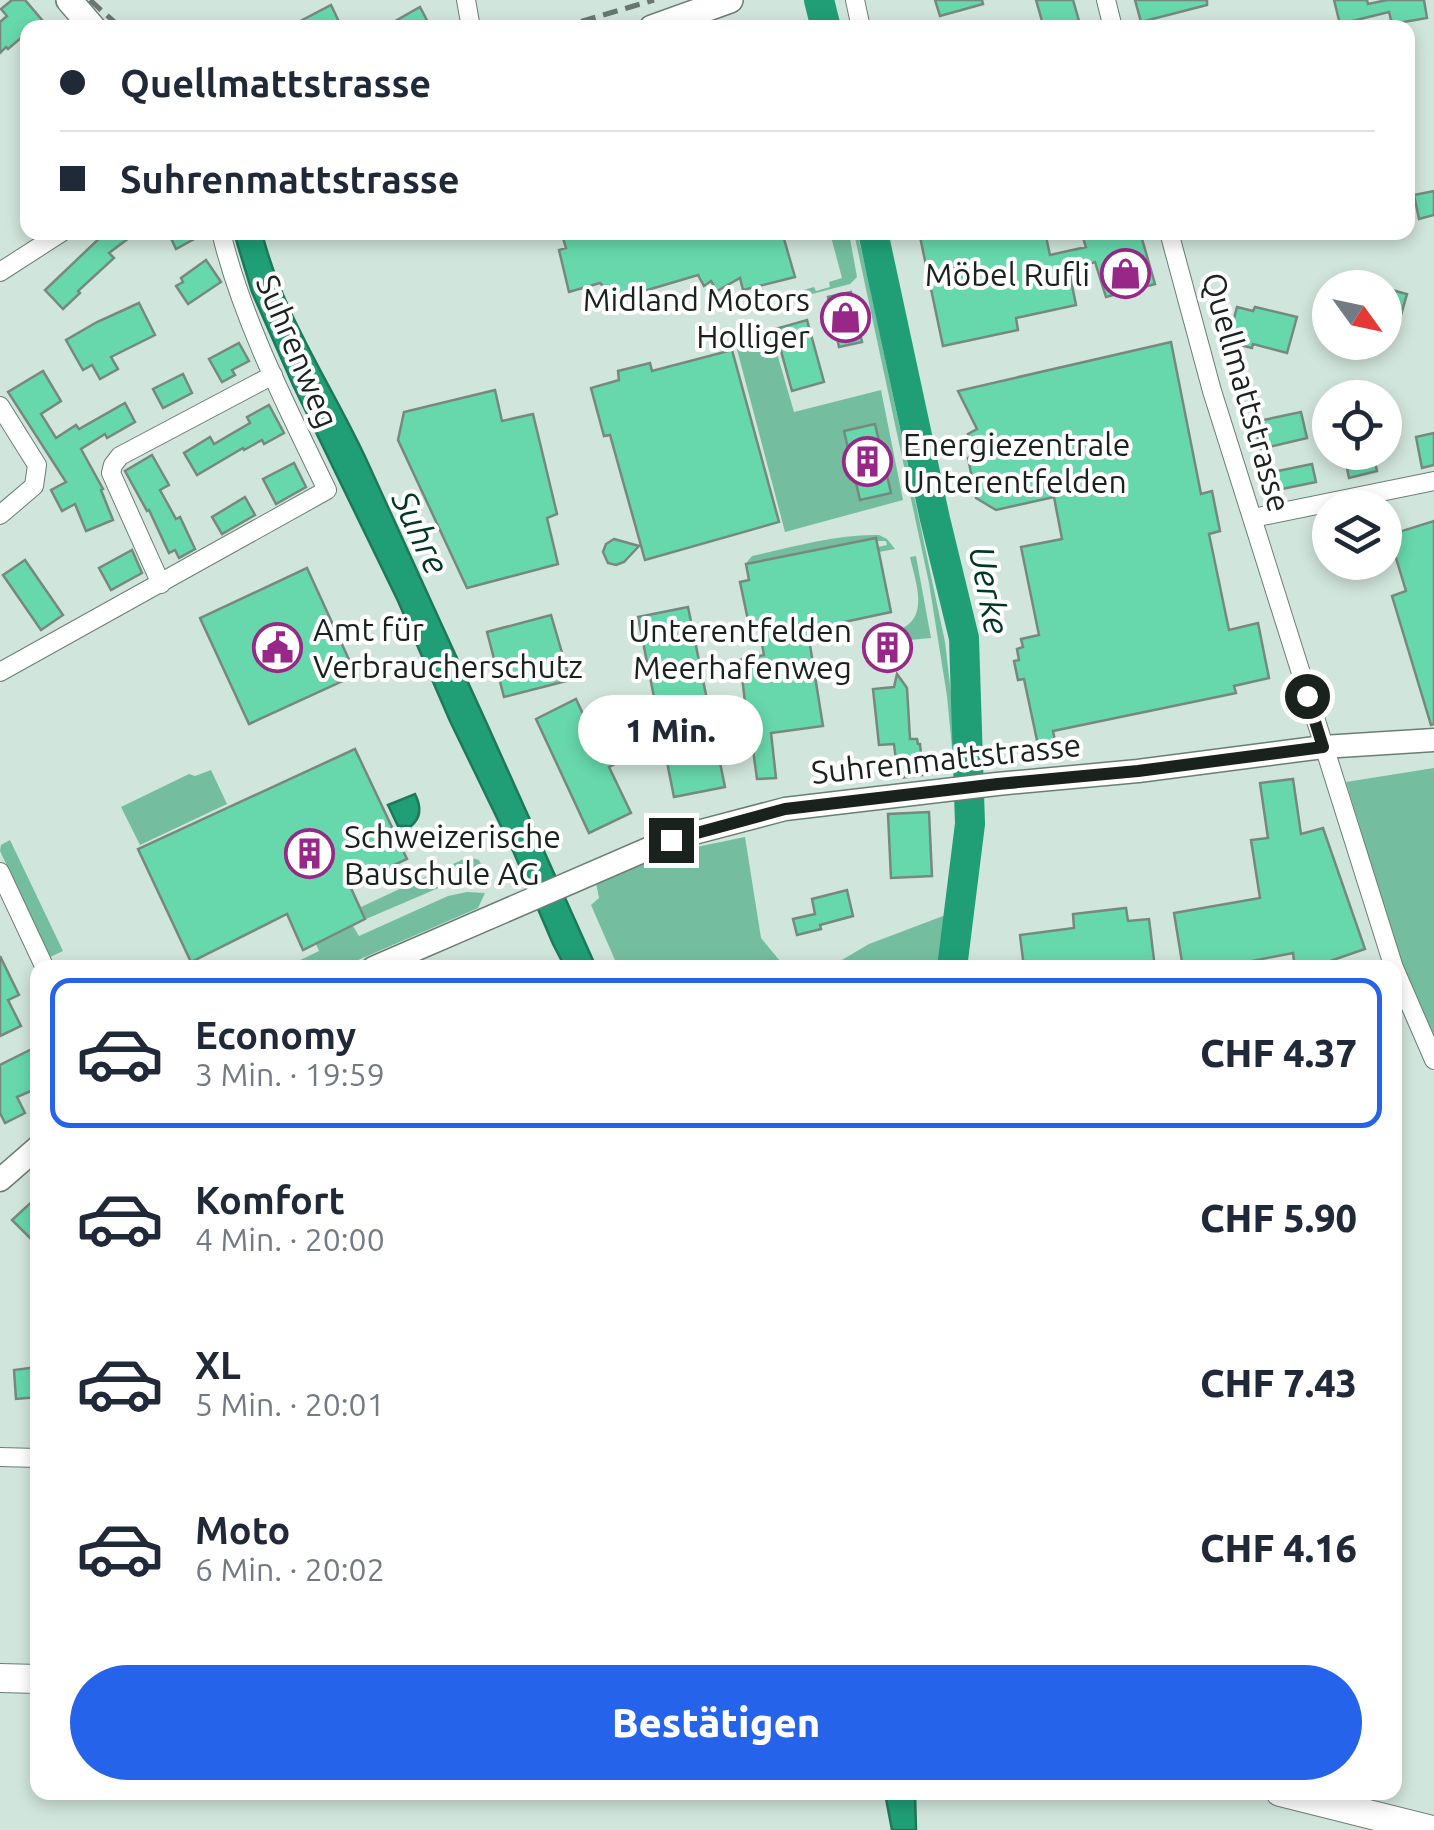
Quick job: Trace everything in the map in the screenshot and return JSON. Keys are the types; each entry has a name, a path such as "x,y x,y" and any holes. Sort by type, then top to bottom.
{"main road":[{"path":"69,0 86,20"},
{"path":"674,20 730,0"},
{"path":"0,1678 30,1679"},
{"path":"1314,1800 1432,1830"}],"street":[{"path":"0,272 50,240"},
{"name":"Suhrenweg","path":"161,584 327,490 273,376 223,240"},
{"name":"Quellmattstrasse","path":"1171,240 1212,391 1391,960"},
{"path":"0,672 161,584 111,473 113,464 120,456 273,376"},
{"path":"0,406 36,465 34,486 0,515"},
{"path":"1253,518 1434,482"},
{"name":"Suhrenmattstrasse","path":"392,960 671,840 785,809 1323,747 1434,740"},
{"path":"0,872 41,960"},
{"name":"Quellmattstrasse","path":"1402,987 1434,1060"},
{"path":"0,1180 30,1154"},
{"path":"0,1457 30,1458"}],"shaded area":[{"path":"236,240 264,240 295,321 367,461 593,960 561,960 553,944 398,601 252,292"},
{"path":"832,240 850,240 857,277 850,284 801,297 800,291 830,287 829,282 842,278"},
{"path":"856,240 859,240 868,277 945,642 958,753 952,748 929,583"},
{"path":"770,329 794,412 881,390 903,500 785,532 734,338"},
{"path":"879,535 895,549 879,552 878,547 887,545 876,538 747,564 752,556 799,545"},
{"path":"916,556 931,638 867,644 866,637 898,630 914,617 918,598 910,557"},
{"path":"1434,768 1434,1043 1404,972 1346,782"},
{"path":"211,770 227,804 140,845 121,807 189,774 195,776"},
{"path":"415,794 417,819 411,826 398,826 388,805"},
{"path":"745,837 761,938 779,960 615,960 591,905 599,898 596,883 667,853"},
{"path":"10,840 63,951 50,957 0,851 1,845"},
{"path":"468,857 479,860 483,869 366,919 361,907"},
{"path":"485,893 478,908 358,960 300,960 319,951 316,944 353,926 359,936 448,896"},
{"path":"951,913 943,960 842,960 869,944"},
{"path":"886,1800 915,1800 916,1830 892,1830"}],"building":[{"path":"12,0 25,0 42,20 20,20 20,39 0,53 0,22 7,16 1,9"},
{"path":"935,0 982,0 983,4 940,16"},
{"path":"1036,0 1073,0 1079,20 1042,20"},
{"path":"1135,0 1207,0 1207,5 1140,20"},
{"path":"1334,0 1367,0 1368,4 1424,0 1427,18 1391,20 1389,12 1339,20"},
{"path":"331,5 338,20 302,20"},
{"path":"420,7 427,20 397,20"},
{"path":"1434,191 1434,215 1419,219 1415,195"},
{"path":"98,240 126,240 109,253 114,258 63,309 45,290"},
{"path":"172,240 192,240 176,249"},
{"path":"564,240 784,240 795,277 743,290 740,278 717,291 711,281 704,286 698,275 617,299 600,283 569,292 559,250 566,248"},
{"path":"921,240 1047,240 1050,255 1086,247 1084,240 1142,240 1155,284 1106,297 1095,262 1069,270 1076,305 1016,318 1018,330 943,346"},
{"path":"206,260 221,282 188,304 176,286"},
{"path":"851,292 862,342 839,347 828,297"},
{"path":"139,303 155,335 111,357 118,369 100,379 92,365 83,370 66,340"},
{"path":"1237,307 1297,317 1287,353 1228,342"},
{"path":"807,320 824,382 792,391 775,329"},
{"path":"1171,342 1201,494 1212,491 1220,531 1209,534 1229,630 1258,623 1269,678 1234,686 1236,693 1053,731 1055,741 1038,745 1024,679 1018,680 1014,661 1019,660 1017,649 1023,647 1021,639 1039,635 1021,547 1062,539 1054,497 996,510 976,498 968,458 978,453 968,434 977,429 958,391"},
{"path":"239,343 249,361 232,370 235,375 222,382 209,359"},
{"path":"732,350 779,522 645,560 610,435 604,436 591,388 619,380 618,371 650,363 652,371"},
{"path":"43,371 61,401 41,414 56,438 125,403 135,422 81,449 103,489 113,520 86,531 75,504 62,511 51,490 66,482 8,392"},
{"path":"183,374 192,393 163,408 153,389"},
{"path":"495,390 502,421 533,414 557,514 547,518 558,564 467,588 398,440 404,412"},
{"path":"269,405 284,433 264,444 262,440 243,448 197,475 184,453 210,437 214,444 250,423 247,417"},
{"path":"1301,412 1307,438 1260,449 1254,422"},
{"name":"Energiezentrale Unterentfelden","path":"875,424 891,493 860,500 844,431"},
{"path":"1434,433 1434,465 1422,468 1416,437"},
{"path":"152,455 169,485 160,490 176,519 180,517 195,549 179,558 175,550 169,553 125,471"},
{"path":"294,463 306,487 276,504 263,479"},
{"path":"1312,464 1316,482 1277,490 1273,472"},
{"path":"1347,470 1377,470 1377,471 1349,478"},
{"path":"245,497 255,515 222,534 212,517"},
{"path":"1434,521 1431,725 1392,596 1406,591 1402,578 1402,531"},
{"path":"876,538 891,612 835,624 837,633 809,639 823,726 771,733 776,778 757,779 740,660 764,655 758,623 749,625 740,582 749,580 746,564"},
{"path":"614,539 639,546 616,565 608,563 603,552"},
{"path":"132,550 142,573 111,590 99,568"},
{"path":"25,560 63,615 41,630 3,575"},
{"name":"Amt für Verbraucherschutz","path":"307,568 356,675 249,724 200,618"},
{"path":"688,607 725,787 674,797 638,617"},
{"path":"551,615 570,680 504,697 487,632"},
{"path":"897,674 907,688 910,739 917,739 920,744 923,775 898,778 894,744 879,745 873,689 894,687"},
{"path":"576,699 597,744 608,739 619,762 609,767 631,813 589,833 536,719"},
{"name":"Schweizerische Bauschule AG","path":"355,749 407,859 350,886 365,919 303,950 287,914 190,960 138,849"},
{"path":"1293,779 1301,834 1323,828 1365,949 1333,960 1294,960 1293,953 1257,960 1182,960 1174,913 1260,898 1251,840 1268,838 1260,783"},
{"path":"929,812 932,876 891,878 888,814"},
{"path":"847,890 853,916 797,935 793,919 815,914 812,899"},
{"path":"1126,908 1128,921 1149,919 1154,960 1023,960 1020,935 1074,928 1073,914"},
{"path":"0,956 19,995 8,1000 21,1026 0,1036"},
{"path":"30,1050 30,1091 17,1097 25,1113 5,1123 0,1113 0,1065"},
{"path":"30,1203 30,1238 12,1220"},
{"path":"30,1368 30,1398 16,1399 14,1370"}],"waterway":[{"name":"Uerke","path":"819,0 824,20"},
{"name":"Uerke","path":"875,240 964,638 970,824 953,960"}],"railway":[{"path":"90,0 112,20"},
{"path":"586,20 654,0"}],"place":[{"name":"Möbel Rufli","path":"1125,274"},
{"name":"Midland Motors Holliger","path":"845,317"},
{"name":"Energiezentrale Unterentfelden","path":"868,462"},
{"name":"Amt für Verbraucherschutz","path":"278,647"},
{"name":"Unterentfelden Meerhafenweg","path":"887,648"},
{"name":"Schweizerische Bauschule AG","path":"309,854"}],"route":[{"path":"671,840 785,809 1323,747 1307,696"}],"water label":[{"name":"Suhre","path":"421,532"}]}
